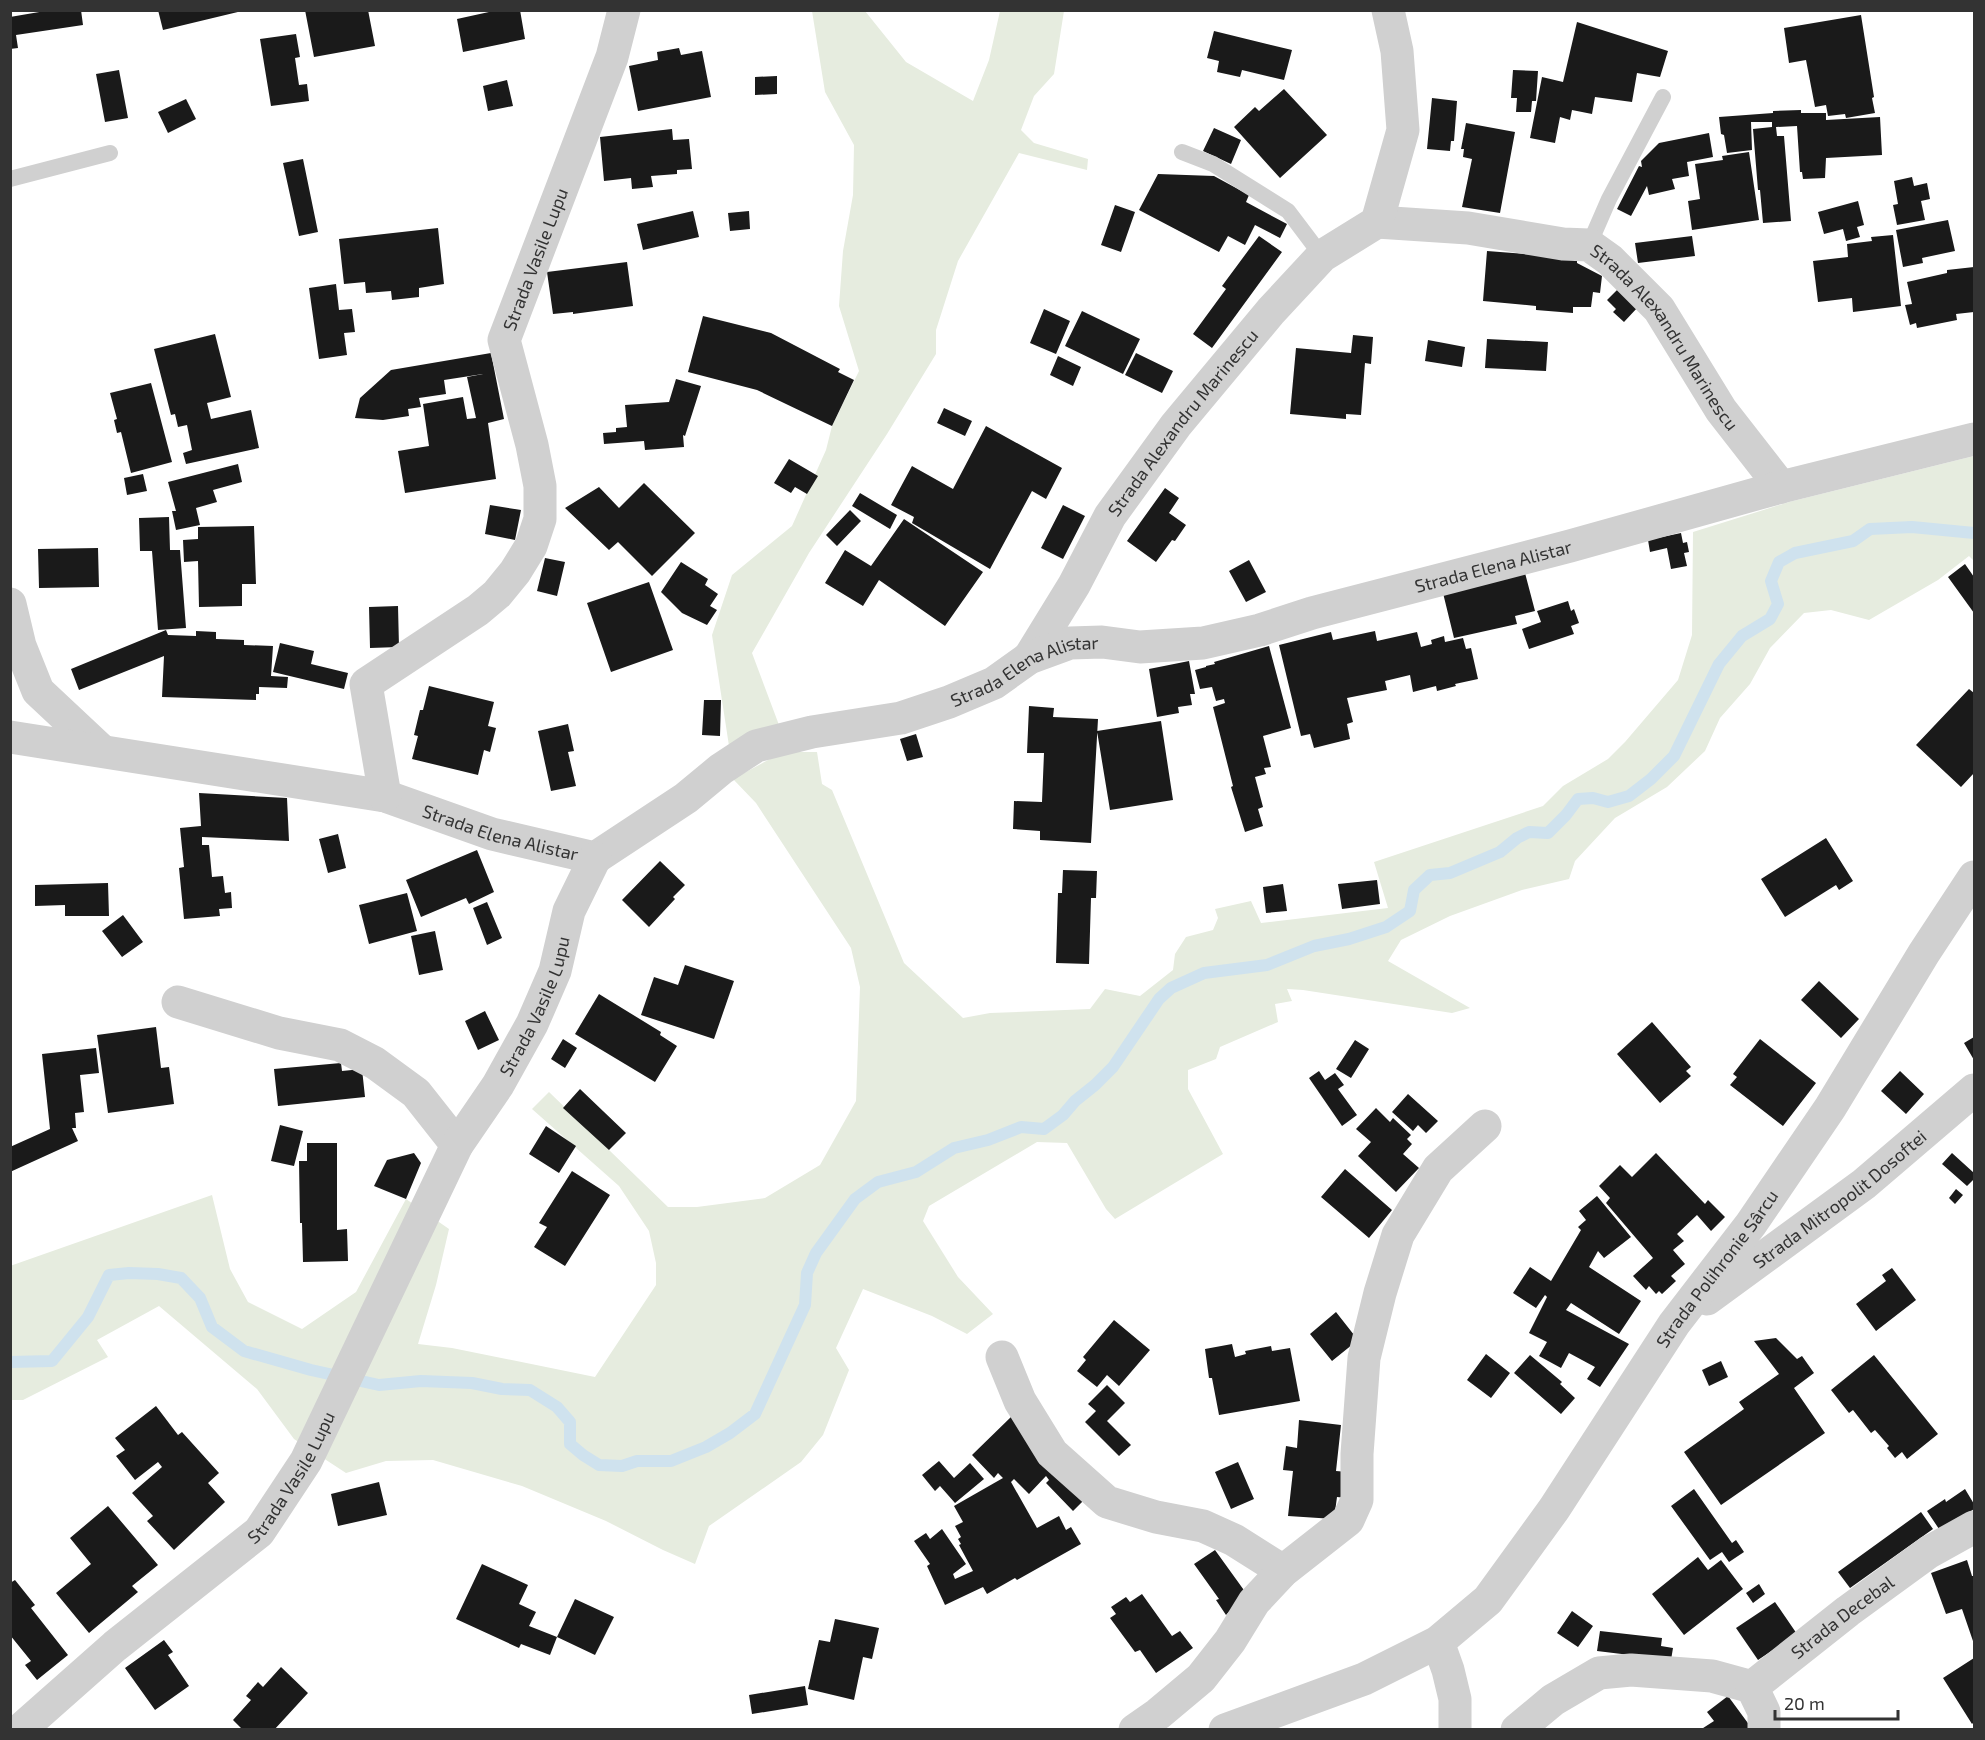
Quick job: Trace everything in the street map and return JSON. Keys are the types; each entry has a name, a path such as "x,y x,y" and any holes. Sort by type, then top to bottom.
{"street":[{"name":"Strada Vasile Lupu","path":"385,796 366,684 478,610 497,594 515,572 531,546 540,519 540,486 532,445 504,340 612,57 624,10"},
{"path":"1377,222 1403,130 1397,51 1388,10"},
{"name":"Strada Alexandru Marinescu","path":"1029,658 1074,585 1110,516 1176,425 1271,310 1322,256 1377,222 1468,228 1563,244 1589,245 1610,260 1659,309 1721,410 1781,488"},
{"name":"Strada Elena Alistar","path":"10,736 385,796 492,834 595,858 686,798 721,769 756,746 812,732 901,718 994,683 1029,658 1070,643 1102,642 1140,647 1203,643 1260,630 1312,613 1974,439"},
{"path":"10,604 20,646 38,692 101,750"},
{"name":"Strada Vasile Lupu","path":"20,1730 115,1646 259,1532 306,1461 457,1145 498,1085 532,1024 555,971 568,911 595,858"},
{"name":"Strada Polihronie Sârcu","path":"1225,1730 1365,1679 1438,1642 1488,1600 1554,1509 1674,1323 1751,1224 1830,1108 1924,953 1974,877"},
{"path":"178,1002 279,1033 340,1046 375,1063 416,1092 457,1145"},
{"name":"Strada Mitropolit Dosoftei","path":"1674,1323 1864,1184 1974,1090"},
{"path":"1135,1730 1202,1678 1230,1641 1254,1602 1283,1571 1348,1520 1357,1500 1357,1454 1364,1358 1380,1293 1398,1235 1438,1169 1485,1126"},
{"path":"1002,1357 1020,1401 1052,1453 1107,1502 1156,1517 1203,1526 1234,1540 1283,1571"},
{"name":"Strada Decebal","path":"1752,1687 1848,1611 1929,1552 1974,1527"},
{"path":"1438,1642 1455,1699 1455,1730"},
{"path":"1517,1730 1553,1700 1599,1672 1631,1670 1712,1676 1752,1687 1764,1712 1764,1730"}],"lane":[{"path":"1589,245 1609,199 1663,97"},
{"path":"1182,152 1213,164 1288,212 1322,256"},
{"path":"10,179 110,153"}],"shaded area":[{"path":"812,11 865,11 906,62 973,101 989,60 1000,11 1064,11 1054,74 1034,96 1021,130 1034,143 1088,159 1087,170 1019,153 958,261 936,330 936,354 809,553 752,653 779,725 729,746 712,635 732,575 792,526 826,450 832,426 859,371 839,306 843,251 853,195 854,145 825,92"},
{"path":"1974,456 1974,561 1969,556 1938,580 1869,620 1831,610 1804,613 1770,648 1750,684 1720,718 1705,751 1667,787 1615,818 1575,861 1569,879 1522,890 1450,916 1401,940 1388,961 1470,1008 1452,1013 1287,989 1292,1001 1275,1004 1278,1022 1220,1047 1216,1059 1188,1070 1188,1089 1223,1154 1115,1219 1106,1209 1067,1143 1037,1142 929,1206 923,1221 958,1277 993,1314 967,1334 932,1316 863,1289 836,1348 849,1370 823,1435 801,1462 709,1526 695,1564 606,1521 522,1486 433,1460 386,1461 346,1473 294,1439 257,1389 159,1306 97,1340 108,1357 23,1400 11,1400 10,1266 212,1195 230,1269 248,1302 302,1329 356,1292 406,1199 449,1229 436,1285 418,1344 452,1348 595,1377 656,1285 656,1263 649,1231 619,1186 532,1109 549,1092 668,1207 697,1207 765,1198 820,1165 856,1101 860,987 851,948 756,803 733,779 783,752 817,752 822,784 832,790 904,963 963,1018 990,1013 1090,1009 1105,989 1140,996 1173,970 1175,954 1186,937 1213,930 1218,918 1215,909 1251,901 1261,923 1388,908 1374,862 1543,806 1563,786 1608,759 1678,680 1692,635 1693,532 1789,502"}],"building":[{"path":"51,10 81,10 83,25 16,35 18,48 10,49 10,17"},
{"path":"158,10 242,10 242,11 163,30"},
{"path":"305,10 368,10 375,46 314,57"},
{"path":"498,10 520,10 525,39 463,52 457,19"},
{"path":"1861,15 1875,113 1846,118 1845,114 1828,116 1826,105 1815,107 1806,60 1789,63 1784,28"},
{"path":"1577,22 1668,51 1660,77 1637,73 1632,102 1595,97 1592,114 1572,110 1570,120 1560,117 1555,143 1530,138 1542,77 1563,82"},
{"path":"1214,31 1292,50 1284,80 1242,70 1240,77 1217,72 1219,61 1207,58"},
{"path":"296,34 300,57 295,58 299,85 307,84 309,101 271,106 260,39"},
{"path":"679,48 681,55 702,51 711,97 638,111 629,66 658,60 657,52"},
{"path":"119,70 128,118 105,122 96,74"},
{"path":"1513,70 1538,71 1536,101 1532,101 1531,112 1516,112 1517,98 1511,98"},
{"path":"777,76 777,94 755,95 755,77"},
{"path":"507,80 513,106 488,111 483,86"},
{"path":"1284,89 1327,135 1280,178 1234,127 1255,107 1259,111"},
{"path":"1432,98 1457,101 1454,141 1451,141 1450,151 1427,149"},
{"path":"186,99 196,119 168,133 158,112"},
{"path":"1801,110 1801,113 1826,113 1826,120 1880,117 1882,155 1826,158 1825,178 1803,179 1802,172 1800,172 1797,126 1776,127 1777,136 1784,136 1791,221 1763,223 1753,129 1772,127 1772,122 1751,122 1752,150 1727,153 1719,117"},
{"path":"1466,123 1515,132 1500,213 1462,207 1472,159 1463,157 1464,149 1461,149"},
{"path":"1214,128 1241,140 1231,164 1203,151"},
{"path":"672,129 673,140 689,139 692,169 677,170 677,174 651,176 653,187 632,189 631,178 604,181 600,137"},
{"path":"1709,133 1713,157 1687,162 1689,176 1672,179 1675,189 1649,195 1647,186 1631,216 1617,209 1639,166 1642,167 1641,161 1659,143"},
{"path":"1749,152 1759,220 1692,230 1688,201 1700,199 1695,164 1723,160 1722,156"},
{"path":"303,159 318,232 299,236 283,163"},
{"path":"1158,174 1214,176 1249,195 1246,202 1287,224 1280,238 1255,225 1245,245 1228,236 1219,252 1139,210"},
{"path":"1912,177 1914,186 1927,183 1930,199 1921,201 1925,220 1897,225 1893,205 1898,204 1894,181"},
{"path":"1858,201 1864,225 1857,227 1860,237 1846,241 1843,229 1824,234 1818,212"},
{"path":"1115,205 1135,212 1121,252 1101,245"},
{"path":"693,211 699,237 643,250 637,224"},
{"path":"749,211 750,229 730,231 728,213"},
{"path":"1948,220 1955,251 1922,258 1923,263 1903,267 1896,230"},
{"path":"438,228 444,284 419,288 419,297 392,300 391,291 366,293 365,282 344,284 339,239"},
{"path":"1893,235 1901,306 1853,312 1852,298 1818,302 1813,261 1848,257 1847,244 1872,241 1871,237"},
{"path":"1259,236 1282,252 1212,348 1193,334 1226,289 1222,286"},
{"path":"1692,236 1695,256 1638,263 1635,243"},
{"path":"1487,251 1577,258 1577,263 1602,276 1600,293 1593,292 1591,307 1573,307 1573,313 1536,310 1536,306 1483,301"},
{"path":"627,262 633,306 573,314 573,312 553,314 547,272"},
{"path":"1974,267 1974,312 1956,314 1957,320 1917,328 1916,323 1910,325 1905,305 1912,304 1907,282 1947,273 1947,270"},
{"path":"336,284 339,310 352,309 355,332 344,333 347,355 319,359 309,288"},
{"path":"1618,289 1638,307 1624,322 1613,312 1616,309 1607,300"},
{"path":"1044,309 1070,321 1056,354 1030,343"},
{"path":"1082,311 1140,339 1123,374 1065,346"},
{"path":"703,316 771,333 840,369 838,372 854,380 832,426 757,390 688,372"},
{"path":"215,334 231,397 207,403 211,419 251,410 259,448 186,464 183,453 192,450 187,425 178,427 175,414 171,415 154,349"},
{"path":"1353,335 1373,337 1371,364 1365,363 1361,415 1346,414 1346,419 1290,414 1296,348 1351,353"},
{"path":"1487,339 1548,342 1546,371 1485,368"},
{"path":"1428,340 1465,347 1462,367 1425,361"},
{"path":"491,353 504,419 488,423 496,479 405,493 398,451 429,446 423,404 463,397 467,419 476,418 467,377 483,374 444,380 446,394 419,398 421,407 408,409 409,416 383,420 355,418 360,398 391,370"},
{"path":"1136,353 1173,371 1162,393 1125,375"},
{"path":"1058,356 1081,367 1073,386 1050,375"},
{"path":"676,379 701,386 685,436 683,435 684,447 645,450 644,441 604,444 603,433 616,432 616,428 627,427 625,405 669,402"},
{"path":"151,383 172,462 131,473 121,432 117,433 114,420 117,419 110,393"},
{"path":"944,408 972,421 965,436 937,423"},
{"path":"986,426 1062,468 1046,499 1032,491 990,569 912,523 914,517 891,505 912,466 953,489"},
{"path":"789,459 818,476 807,494 795,487 791,493 774,483"},
{"path":"238,464 242,482 213,490 217,502 196,508 200,525 176,530 172,511 176,511 168,482"},
{"path":"143,474 147,491 127,495 124,478"},
{"path":"644,483 695,533 652,576 618,542 609,550 565,508 599,487 619,508"},
{"path":"1165,488 1179,498 1169,513 1186,525 1156,562 1127,541"},
{"path":"860,493 897,515 890,529 852,506"},
{"path":"490,505 521,510 515,540 485,534"},
{"path":"1063,505 1085,516 1063,559 1041,548"},
{"path":"850,510 861,521 837,546 826,535"},
{"path":"169,517 170,550 180,550 186,628 158,630 152,551 140,551 139,518"},
{"path":"904,519 983,572 945,626 879,580 863,606 825,583 845,550 871,566"},
{"path":"254,526 256,584 242,584 242,606 199,607 198,561 184,562 183,540 198,539 198,527"},
{"path":"1681,533 1683,543 1687,542 1689,552 1684,553 1687,566 1671,569 1667,548 1650,552 1648,540"},
{"path":"98,548 99,587 39,588 38,549"},
{"path":"545,558 565,562 557,596 537,591"},
{"path":"1249,560 1266,592 1246,602 1229,571"},
{"path":"681,562 708,579 705,585 718,594 710,606 717,610 707,625 682,613 661,592"},
{"path":"1965,564 1974,577 1974,613 1948,577"},
{"path":"1525,573 1535,611 1515,616 1517,624 1454,638 1443,593"},
{"path":"649,582 673,650 611,672 587,603"},
{"path":"1568,601 1579,623 1571,626 1574,634 1529,649 1522,629 1541,622 1537,611"},
{"path":"398,606 399,647 370,648 369,607"},
{"path":"166,630 168,635 196,636 196,631 216,632 216,639 244,640 244,645 273,646 271,676 288,677 287,688 259,687 256,700 162,697 164,656 79,690 71,669"},
{"path":"1375,631 1377,641 1417,632 1421,647 1432,644 1431,640 1444,636 1445,642 1463,638 1466,649 1471,648 1478,679 1437,691 1436,686 1413,692 1410,675 1385,681 1387,690 1347,698 1353,722 1347,724 1350,739 1314,748 1310,734 1301,736 1279,645 1331,632 1333,640"},
{"path":"280,643 314,651 311,664 348,673 344,689 273,672"},
{"path":"1269,646 1291,728 1263,736 1271,767 1264,768 1266,774 1255,777 1263,807 1258,809 1263,826 1245,832 1231,787 1233,786 1213,707 1225,703 1224,699 1216,701 1212,687 1200,689 1195,670"},
{"path":"1189,661 1195,694 1190,694 1192,705 1178,707 1179,713 1157,717 1149,669"},
{"path":"429,686 494,702 488,726 496,728 490,752 484,750 478,775 412,759 418,736 414,735"},
{"path":"1969,689 1974,693 1974,773 1961,787 1916,745"},
{"path":"704,700 721,700 720,736 702,735"},
{"path":"1029,706 1054,708 1053,717 1098,719 1091,843 1040,840 1040,831 1013,829 1014,801 1042,802 1044,753 1027,753"},
{"path":"1161,721 1173,800 1110,810 1097,731"},
{"path":"568,724 574,751 568,752 576,786 551,791 538,731"},
{"path":"916,734 923,757 907,761 900,739"},
{"path":"199,793 287,798 289,841 202,837 202,845 209,845 212,877 223,876 225,893 231,892 232,908 219,909 220,916 184,919 179,868 184,867 180,828 201,826"},
{"path":"338,834 346,868 328,873 319,839"},
{"path":"1826,838 1853,881 1839,890 1836,885 1785,917 1761,879"},
{"path":"477,850 494,892 469,904 466,898 421,917 406,880"},
{"path":"660,861 685,885 649,927 622,900"},
{"path":"1063,870 1097,871 1096,898 1091,898 1089,964 1056,963 1058,893 1062,893"},
{"path":"1377,880 1380,904 1342,909 1338,884"},
{"path":"108,883 109,916 65,916 65,905 35,906 35,885"},
{"path":"1283,884 1287,911 1266,913 1263,887"},
{"path":"407,893 417,931 369,944 359,905"},
{"path":"487,902 502,938 487,945 473,908"},
{"path":"123,915 143,942 122,957 102,931"},
{"path":"435,931 443,970 419,975 411,936"},
{"path":"685,965 734,981 714,1039 641,1015 654,977 678,985"},
{"path":"1819,981 1859,1019 1841,1038 1801,1000"},
{"path":"599,994 661,1032 660,1035 677,1046 655,1082 575,1034"},
{"path":"485,1011 499,1040 478,1050 465,1021"},
{"path":"1652,1022 1691,1067 1686,1071 1691,1076 1660,1103 1617,1054"},
{"path":"156,1027 161,1068 169,1067 174,1104 108,1113 97,1035"},
{"path":"1974,1037 1974,1060 1964,1043"},
{"path":"563,1039 577,1048 565,1068 551,1059"},
{"path":"1760,1039 1816,1083 1783,1126 1730,1085 1737,1077 1733,1074"},
{"path":"1355,1040 1369,1049 1351,1078 1336,1069"},
{"path":"96,1048 99,1073 80,1075 84,1112 75,1113 76,1128 72,1128 78,1141 10,1172 10,1147 50,1129 42,1054"},
{"path":"341,1063 342,1071 362,1069 365,1097 278,1106 274,1069"},
{"path":"1319,1071 1325,1080 1335,1073 1344,1085 1338,1089 1357,1115 1342,1126 1309,1078"},
{"path":"1900,1071 1924,1094 1906,1114 1881,1091"},
{"path":"580,1089 626,1133 609,1150 563,1108"},
{"path":"1408,1094 1438,1121 1426,1133 1418,1125 1413,1131 1392,1112"},
{"path":"1376,1108 1390,1122 1393,1118 1411,1135 1407,1139 1412,1144 1403,1154 1419,1168 1396,1192 1358,1156 1371,1142 1356,1129"},
{"path":"280,1125 303,1131 294,1166 271,1161"},
{"path":"546,1126 576,1146 559,1173 529,1154"},
{"path":"307,1143 337,1143 337,1230 347,1229 348,1261 303,1262 299,1161 307,1161"},
{"path":"414,1153 421,1163 406,1199 374,1186 387,1160"},
{"path":"1656,1153 1705,1204 1708,1200 1725,1217 1711,1231 1697,1215 1677,1234 1684,1241 1673,1250 1685,1264 1671,1276 1676,1281 1662,1294 1659,1291 1656,1294 1649,1286 1646,1290 1633,1276 1653,1258 1606,1203 1610,1198 1599,1186 1620,1165 1632,1177"},
{"path":"1952,1153 1974,1173 1974,1179 1967,1186 1942,1164"},
{"path":"1345,1169 1392,1210 1369,1238 1321,1197"},
{"path":"572,1171 610,1195 565,1266 534,1247 547,1227 539,1223"},
{"path":"1956,1189 1963,1195 1955,1204 1949,1198"},
{"path":"1597,1196 1631,1237 1604,1258 1598,1251 1589,1267 1641,1301 1619,1334 1571,1303 1566,1310 1629,1344 1600,1387 1587,1379 1595,1367 1569,1353 1561,1368 1539,1356 1547,1342 1529,1333 1547,1297 1545,1295 1536,1308 1513,1293 1530,1267 1551,1281 1581,1230 1578,1227 1586,1220 1579,1211"},
{"path":"1892,1268 1916,1300 1876,1331 1856,1304 1886,1281 1882,1275"},
{"path":"1336,1312 1358,1340 1332,1361 1310,1334"},
{"path":"1114,1320 1150,1350 1119,1386 1107,1375 1097,1387 1077,1371 1086,1360 1083,1357"},
{"path":"1776,1338 1797,1359 1802,1356 1814,1373 1794,1388 1825,1433 1721,1505 1684,1452 1744,1409 1739,1402 1779,1374 1754,1341"},
{"path":"1232,1344 1235,1357 1246,1354 1245,1351 1271,1346 1272,1351 1290,1348 1300,1401 1219,1415 1212,1378 1209,1378 1205,1349"},
{"path":"1486,1354 1510,1373 1491,1398 1467,1380"},
{"path":"1530,1355 1562,1382 1560,1384 1575,1398 1561,1414 1514,1373"},
{"path":"1874,1355 1938,1434 1907,1459 1902,1452 1895,1458 1887,1448 1889,1446 1875,1430 1871,1433 1853,1410 1849,1413 1831,1390"},
{"path":"1721,1361 1728,1377 1709,1386 1702,1370"},
{"path":"1107,1385 1125,1403 1107,1421 1131,1445 1119,1456 1085,1422 1096,1411 1088,1404"},
{"path":"156,1406 178,1435 182,1432 219,1473 208,1483 225,1502 174,1550 147,1521 153,1516 132,1493 162,1467 158,1462 135,1480 116,1456 125,1450 115,1438"},
{"path":"1012,1416 1088,1496 1073,1511 1046,1483 1049,1480 1046,1476 1029,1494 1014,1479 1011,1482 1037,1528 1059,1516 1066,1530 1071,1527 1081,1544 987,1594 983,1587 945,1605 927,1566 930,1564 914,1541 926,1533 930,1539 942,1529 966,1564 953,1574 955,1579 973,1571 959,1545 961,1544 958,1539 961,1537 955,1526 963,1522 954,1506 1003,1478 998,1473 994,1478 972,1455"},
{"path":"1299,1420 1341,1425 1336,1471 1348,1472 1346,1498 1337,1497 1334,1519 1288,1516 1293,1471 1283,1470 1286,1446 1297,1448"},
{"path":"939,1461 954,1478 970,1463 984,1479 955,1503 940,1486 935,1491 922,1475"},
{"path":"1238,1462 1254,1499 1231,1509 1215,1472"},
{"path":"379,1482 387,1515 338,1526 331,1494"},
{"path":"1694,1489 1732,1543 1736,1540 1744,1552 1729,1562 1722,1552 1710,1560 1671,1506"},
{"path":"1965,1489 1974,1504 1974,1509 1941,1532 1927,1511"},
{"path":"108,1506 158,1565 132,1586 138,1592 89,1633 56,1593 91,1564 70,1538"},
{"path":"1921,1512 1933,1529 1850,1588 1838,1572"},
{"path":"1215,1550 1246,1593 1226,1615 1216,1600 1219,1599 1194,1564"},
{"path":"1698,1557 1708,1570 1721,1560 1743,1589 1684,1635 1652,1594"},
{"path":"1967,1560 1972,1576 1974,1576 1974,1644 1962,1609 1946,1614 1931,1573"},
{"path":"482,1564 528,1585 519,1604 536,1612 529,1626 557,1637 550,1655 521,1644 519,1648 456,1619"},
{"path":"15,1580 35,1605 31,1608 68,1655 37,1680 25,1665 31,1661 10,1635 10,1583"},
{"path":"1759,1584 1765,1594 1753,1603 1746,1593"},
{"path":"1142,1594 1172,1636 1180,1631 1193,1648 1156,1673 1140,1650 1135,1652 1110,1618 1116,1614 1111,1607 1126,1597 1130,1602"},
{"path":"575,1599 614,1617 595,1655 557,1637"},
{"path":"1775,1602 1797,1634 1758,1660 1736,1628"},
{"path":"1572,1611 1593,1626 1578,1647 1557,1633"},
{"path":"835,1619 879,1628 872,1659 863,1657 854,1700 808,1689 819,1640 830,1642"},
{"path":"1600,1631 1662,1638 1661,1646 1673,1648 1671,1660 1597,1651"},
{"path":"164,1640 173,1652 168,1655 189,1686 155,1710 125,1668"},
{"path":"1974,1658 1974,1722 1972,1724 1943,1678"},
{"path":"281,1667 308,1693 274,1730 243,1730 233,1720 251,1700 246,1696 258,1682 263,1687"},
{"path":"805,1686 808,1705 752,1714 749,1695"},
{"path":"1728,1696 1753,1730 1700,1730 1714,1721 1707,1712"}],"waterway":[{"path":"10,1362 52,1361 88,1317 109,1275 158,1274 181,1278 200,1298 212,1327 244,1351 311,1370 379,1385 421,1381 472,1383 502,1389 530,1390 557,1407 570,1422 570,1444 599,1465 622,1466 637,1461 671,1461 706,1447 755,1414 805,1305 807,1273 816,1253 855,1199 878,1182 916,1172 954,1148 988,1140 1021,1127 1044,1129 1063,1115 1113,1067 1159,999 1171,988 1204,973 1267,965 1314,946 1349,939 1386,927 1410,911 1414,890 1430,875 1450,873 1500,852 1517,838 1529,832 1548,833 1578,799 1593,798 1608,802 1629,796 1651,779 1674,756 1719,664 1742,636 1770,619 1778,604 1771,581 1779,562 1795,553 1853,541 1870,529 1912,527 1974,533"}]}
